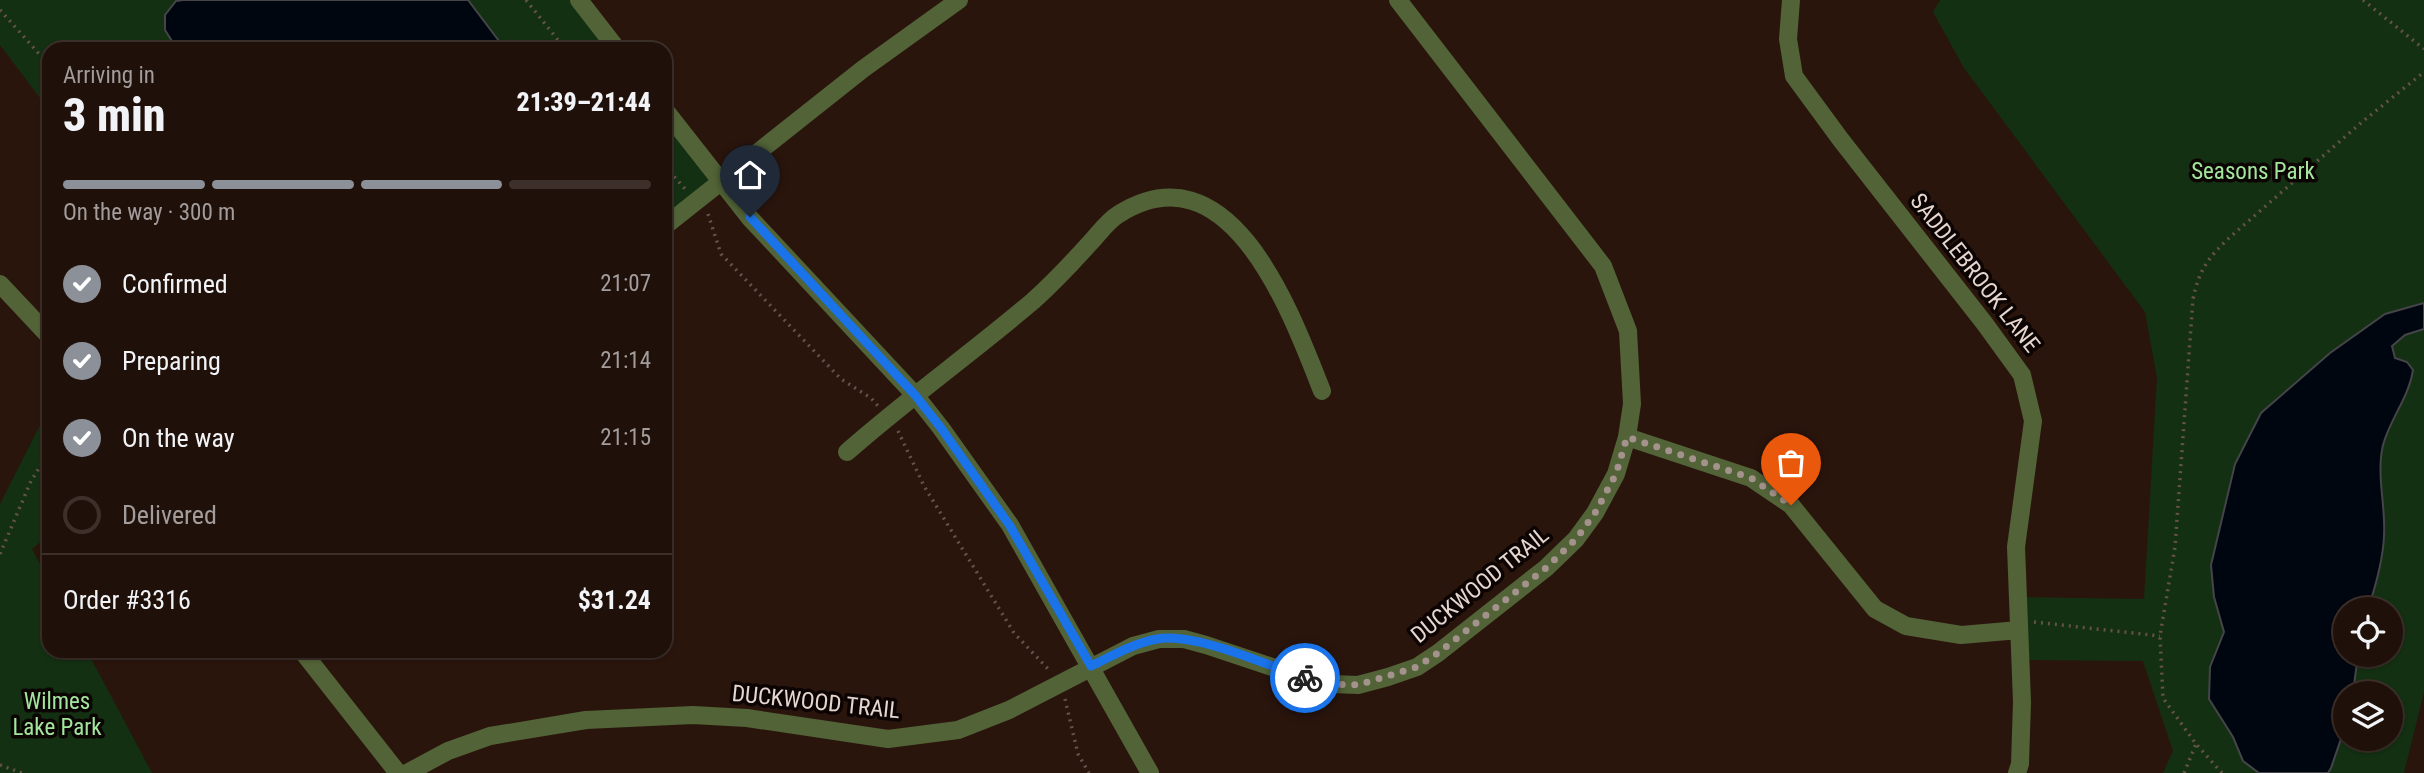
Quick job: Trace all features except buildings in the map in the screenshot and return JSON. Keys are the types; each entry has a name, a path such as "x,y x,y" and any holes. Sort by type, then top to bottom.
{"street":[{"path":"579,0 612,42"},
{"path":"672,221 863,69 959,0"},
{"name":"DUCKWOOD TRAIL","path":"407,773 448,751 490,736 586,720 693,715 747,718 888,739 925,736 982,722 1133,646 1159,639 1184,639 1305,678 1332,684 1358,685 1417,667 1438,653 1546,568 1576,539 1595,513 1616,474 1627,437 1632,404 1628,331 1603,266 1398,0"},
{"name":"SADDLEBROOK LANE","path":"1791,0 1788,39 1794,76 1986,324 2022,375 2033,421 2016,547 2022,715 2020,764 2017,773"},
{"path":"672,119 750,217 915,395 941,428 1010,526 1150,773"},
{"path":"847,452 1048,287 1116,216 1137,204 1161,198 1186,201 1209,208 1227,221 1245,240 1272,278 1291,312 1322,391"},
{"path":"0,284 42,329"},
{"path":"1627,437 1751,478 1791,505 1875,609 1906,626 1961,635 2019,626"},
{"path":"308,658 398,773"}],"path":[{"path":"526,0 559,42"},
{"path":"2363,0 2424,49"},
{"path":"0,10 42,57"},
{"path":"2222,773 2196,744 2163,698 2160,636 2175,547 2193,299 2197,278 2210,257 2229,238 2362,122 2424,72"},
{"path":"672,173 709,215 721,254 841,379 871,398 898,429 924,486 1014,632 1061,683 1079,754 1089,773"},
{"path":"0,554 31,481 42,463"},
{"path":"2019,626 2040,622 2160,636"},
{"path":"2184,773 2196,744"},
{"path":"0,765 22,773"}],"green space":[{"path":"0,0 579,0 612,42 42,42 42,101 0,45"},
{"name":"Seasons Park","path":"1940,0 2424,0 2424,692 2404,773 2163,773 2173,751 2143,661 2020,660 2018,597 2144,599 2157,378 2145,312 1964,68 1933,12"},
{"path":"672,119 721,180 675,218 672,214"},
{"name":"Wilmes Lake Park","path":"42,423 42,541 32,549 42,568 42,658 91,658 152,773 0,773 0,504"}],"shaded area":[{"path":"468,0 500,42 173,42 165,30 165,15 176,1"},
{"path":"2424,303 2424,329 2405,335 2392,346 2395,358 2407,362 2413,370 2408,389 2383,445 2380,468 2384,536 2372,597 2333,597 2333,667 2356,667 2355,681 2333,681 2333,751 2337,751 2328,773 2259,773 2243,761 2233,737 2209,699 2210,667 2224,632 2214,597 2211,565 2235,464 2261,413 2330,353 2385,314"}],"way so far":[{"path":"1305,678 1332,684 1358,685 1417,667 1438,653 1546,568 1576,539 1595,513 1616,474 1627,437 1751,478 1791,505"}],"route":[{"path":"750,217 915,395 941,428 1010,526 1091,666 1133,646 1159,639 1184,639 1305,678"}]}
